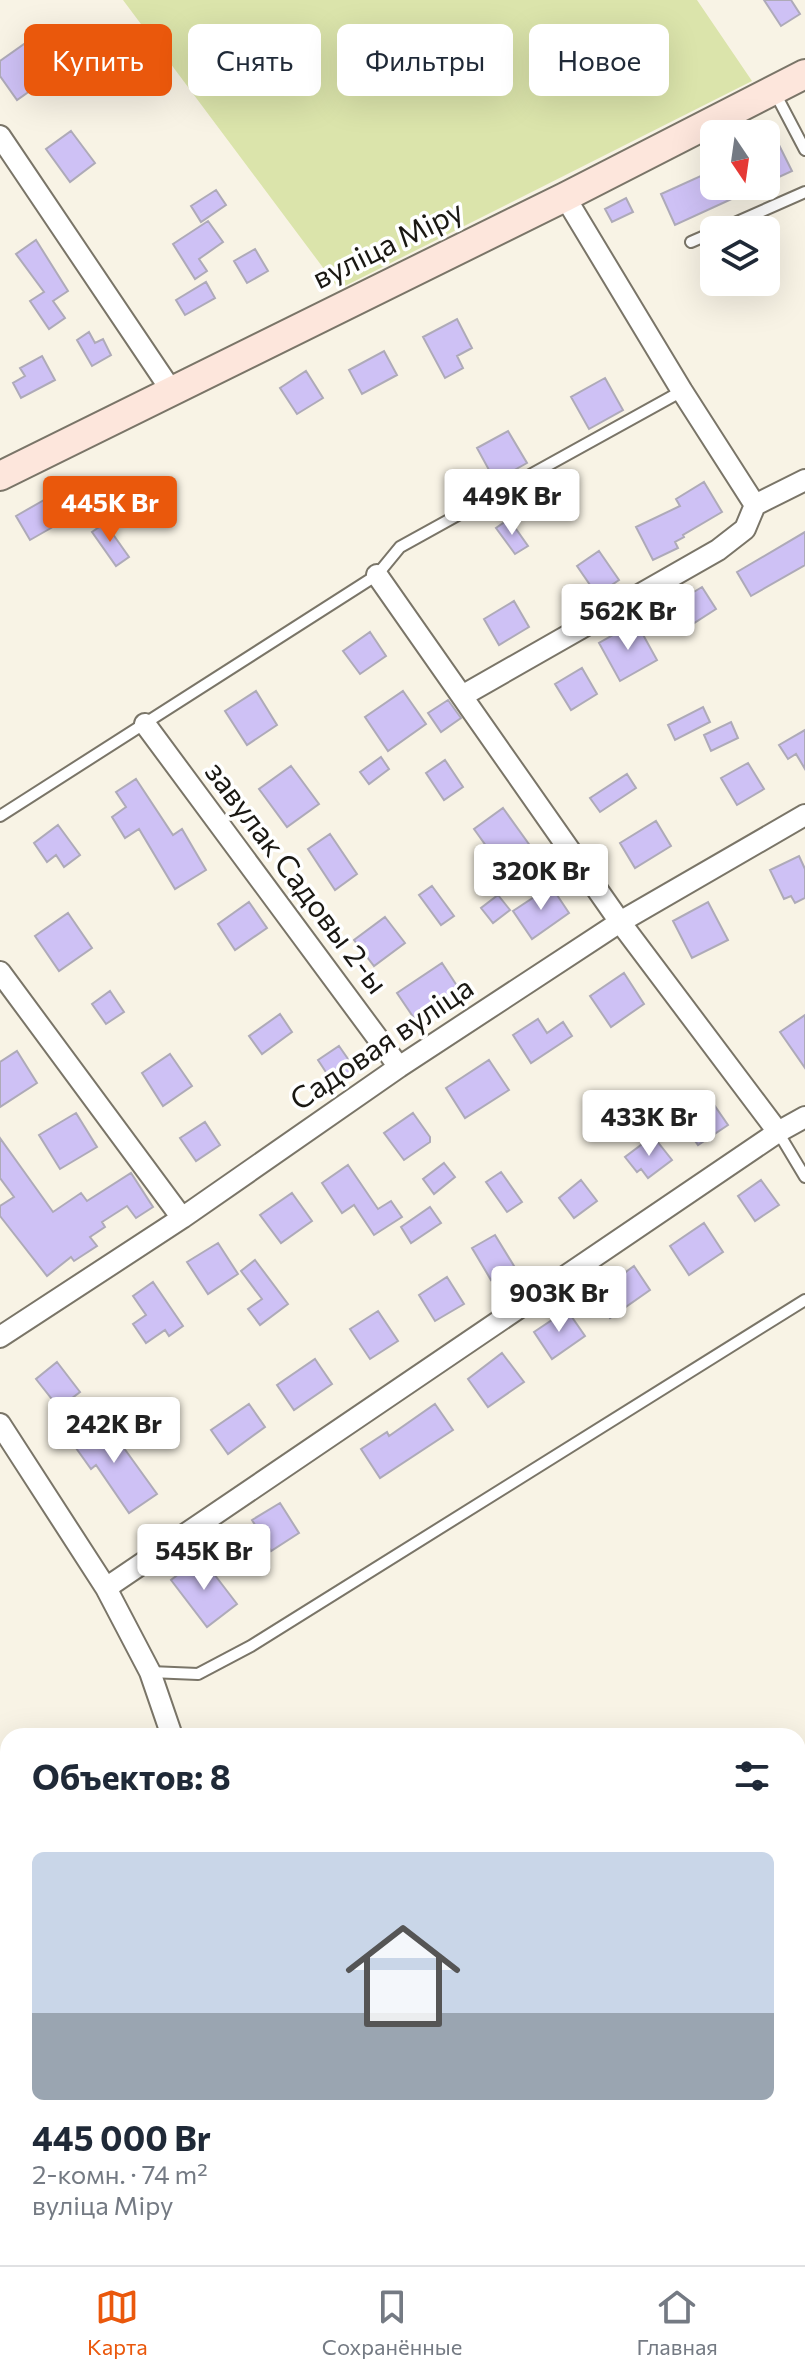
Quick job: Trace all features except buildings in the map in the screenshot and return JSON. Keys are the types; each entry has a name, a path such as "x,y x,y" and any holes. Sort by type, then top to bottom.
{"street":[{"name":"вуліца Міру","path":"0,476 565,197 805,74"},
{"path":"0,136 171,390"},
{"path":"565,197 755,505"},
{"path":"462,696 718,550 745,529 755,505 805,480"},
{"path":"377,575 620,922 778,1132"},
{"name":"завулак Садовы 2-ы","path":"145,724 399,1067"},
{"name":"Садовая вуліца","path":"0,1337 182,1218 399,1067 620,922 805,815"},
{"path":"0,972 182,1218"},
{"path":"106,1588 778,1132 805,1117"},
{"path":"0,1424 106,1588 150,1672 169,1728"}],"lane":[{"path":"774,90 805,150"},
{"path":"751,216 805,192"},
{"path":"691,242 700,238"},
{"path":"0,816 377,575 400,547 682,391"},
{"path":"778,1132 805,1177"},
{"path":"150,1672 198,1674 251,1646 805,1300"}],"green space":[{"path":"123,0 697,0 752,81 339,289 195,96 321,96 321,24 188,24 188,87 172,66 172,24 141,24"}]}
